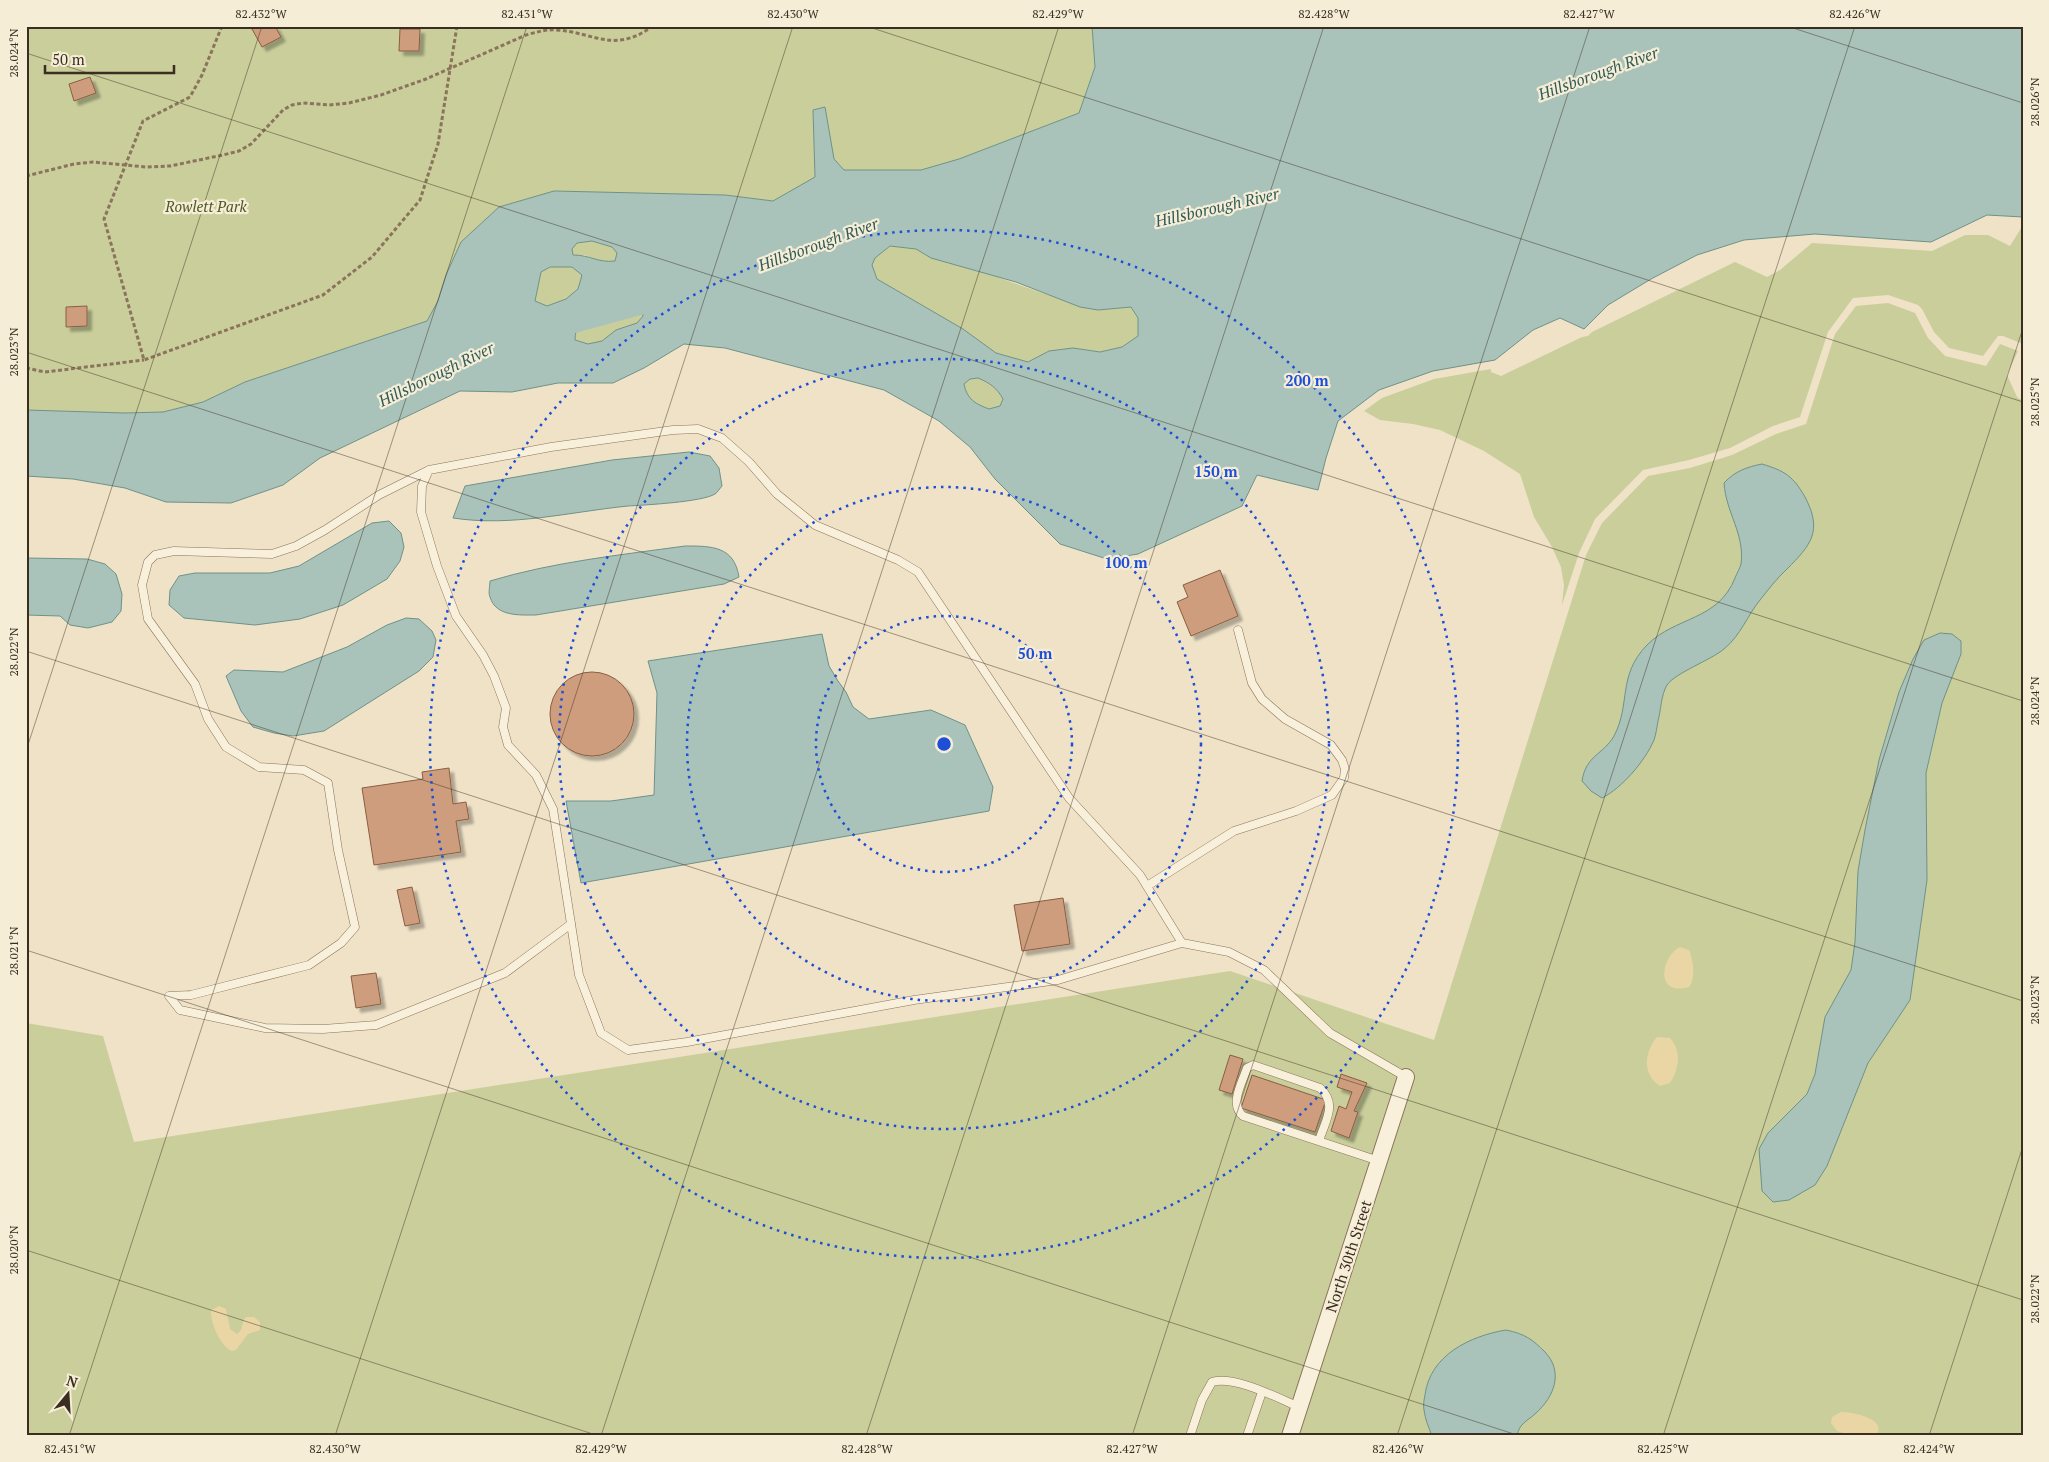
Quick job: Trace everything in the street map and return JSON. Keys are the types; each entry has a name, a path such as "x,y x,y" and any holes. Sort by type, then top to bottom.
{"street":[{"name":"North 30th Street","path":"1290,1436 1406,1077"}],"lane":[{"path":"571,924 505,973 376,1025 324,1029 266,1028 180,1010 170,996 191,995 309,965 342,943 355,927 338,850 328,783 304,770 259,767 226,746 208,719 195,684 148,619 142,585 148,562 155,554 174,551 272,554 296,546 325,530 379,495 429,470 551,447 673,430 698,429 722,438 749,462 777,494 815,525 898,560 918,572 1070,798 1140,876 1182,943"},
{"path":"429,470 422,486 421,512 437,566 456,616 483,655 494,676 506,708 503,727 508,745 536,775 553,809 578,975 601,1033 628,1050 687,1042 914,1000 1058,980 1182,943 1229,952 1264,970 1330,1033 1406,1077"},
{"path":"1147,886 1234,831 1296,811 1332,795 1344,778 1345,769 1342,760 1331,745 1285,719 1262,699 1252,683 1238,630"},
{"path":"1319,1141 1330,1106 1328,1095 1320,1088 1253,1065 1247,1068 1235,1102 1238,1112 1243,1116 1379,1161"},
{"path":"1190,1436 1202,1400 1212,1382 1220,1379 1240,1384 1299,1406"},
{"path":"1247,1436 1262,1392"}],"path":[{"path":"144,360 104,219 143,121 190,97 202,76 222,26"},
{"path":"26,368 45,372 144,360 323,295 372,257 420,200 438,144 457,26"},
{"path":"26,176 74,164 93,162 170,166 200,161 239,151 252,144 283,110 292,105 302,103 329,105 349,103 405,87 511,40 544,30 569,32 600,40 622,40 634,38 653,26"}],"green space":[{"name":"Rowlett Park","path":"26,26 1092,26 1095,67 1079,113 959,159 921,171 844,170 834,159 825,107 813,110 815,177 773,201 725,195 554,191 499,207 461,242 446,275 438,301 427,321 245,382 203,402 163,412 125,413 26,410"},
{"path":"2023,225 2023,344 2003,336 1998,336 1983,356 1949,348 1934,332 1918,305 1888,295 1853,298 1828,332 1800,417 1773,426 1730,448 1689,460 1643,470 1595,519 1579,553 1562,605 1564,585 1561,567 1552,547 1534,517 1520,474 1484,451 1440,430 1380,420 1364,411 1382,398 1434,379 1491,369 1491,372 1501,376 1582,337 1588,336 1592,332 1735,262 1767,277 1780,270 1812,243 1932,251 1965,235 1988,235 2010,246"},
{"path":"592,241 612,247 617,253 615,261 600,262 585,255 573,255 572,249 577,243"},
{"path":"890,246 916,249 931,258 986,273 1098,310 1131,307 1138,318 1138,336 1122,347 1100,352 1073,348 1049,351 1028,362 996,353 963,329 877,279 872,265 875,258"},
{"path":"550,267 572,267 582,275 579,289 566,299 547,306 535,301 541,271"},
{"path":"612,302 629,302 642,307 643,316 637,323 616,330 602,341 588,344 575,340 578,324 582,318 591,310"},
{"path":"1888,303 1915,313 1928,338 1945,356 1986,366 2000,344 2018,351 2007,375 2017,397 2023,401 2023,1436 26,1436 26,1023 103,1036 134,1142 1230,971 1434,1040 1586,555 1602,523 1648,476 1690,468 1732,455 1776,434 1806,424 1835,334 1856,306"},
{"path":"978,378 996,389 1003,399 1000,406 989,410 970,398 964,384 970,379"}],"sand":[{"path":"1680,947 1689,950 1693,964 1693,979 1689,987 1678,988 1670,986 1664,974 1669,958"},
{"path":"1657,1037 1670,1038 1678,1054 1673,1078 1670,1083 1660,1086 1650,1076 1647,1063 1649,1049"},
{"path":"219,1306 226,1309 230,1329 237,1334 241,1330 246,1317 254,1317 260,1322 260,1330 248,1334 236,1350 232,1351 220,1339 212,1321 211,1310"},
{"path":"1841,1412 1861,1415 1874,1421 1878,1425 1875,1436 1854,1436 1837,1431 1831,1423 1832,1417"}],"water":[{"path":"1092,26 2023,26 2023,217 1987,215 1931,242 1815,234 1744,240 1697,255 1651,279 1608,305 1584,329 1560,318 1533,330 1495,360 1433,371 1379,390 1338,421 1318,490 1257,475 1242,506 1138,554 1107,559 1060,544 995,479 970,447 939,421 884,390 725,348 684,344 644,368 613,383 558,383 512,392 460,391 320,458 283,485 231,503 166,502 125,488 73,479 26,476 26,410 125,413 163,412 203,402 245,382 427,321 438,301 446,275 461,242 499,207 554,191 725,195 773,201 815,177 813,110 825,107 834,159 844,170 921,170 959,159 1079,113 1095,67","holes":["592,241 612,247 617,253 615,261 603,261 573,255 572,249 577,243","890,246 916,249 931,258 1016,282 1080,307 1098,310 1131,307 1138,318 1138,336 1122,347 1100,352 1073,348 1049,351 1028,362 996,353 963,329 877,279 872,265 875,258","550,267 572,267 582,275 578,289 566,299 547,306 535,301 541,272","612,302 629,302 642,306 643,316 637,323 616,330 602,341 588,344 575,340 581,318 597,307","978,378 990,384 1003,399 1000,406 989,409 976,403 967,394 964,384 970,379"]},
{"path":"689,452 710,456 719,468 722,486 715,494 686,501 628,506 519,520 497,521 453,518 465,486 612,460"},
{"path":"1762,464 1788,475 1805,497 1813,519 1812,537 1808,545 1760,600 1730,644 1671,680 1662,698 1655,738 1650,748 1625,781 1602,798 1591,791 1582,781 1584,772 1591,760 1614,736 1622,713 1628,679 1632,668 1638,656 1658,636 1696,617 1718,603 1728,592 1741,566 1741,553 1738,533 1725,494 1724,483 1732,475 1742,470"},
{"path":"389,521 401,533 404,547 400,561 387,579 343,605 300,619 255,625 184,618 169,605 170,590 179,576 195,573 270,573 299,566 372,523"},
{"path":"685,546 704,546 727,554 732,559 739,577 724,584 536,615 509,614 497,608 489,595 490,581 514,574 587,560"},
{"path":"26,558 87,559 105,564 116,574 122,594 121,611 112,622 88,628 70,625 60,616 26,615"},
{"path":"406,618 419,619 432,631 436,640 433,657 419,671 324,731 293,736 274,733 253,727 241,711 226,676 234,670 283,672 347,647 387,625"},
{"path":"1940,633 1952,634 1961,641 1961,654 1942,703 1926,773 1927,880 1910,1000 1868,1063 1827,1166 1815,1185 1789,1200 1773,1202 1762,1191 1759,1149 1768,1133 1807,1094 1815,1074 1825,1017 1851,970 1855,942 1858,871 1879,760 1899,692 1913,659 1924,640"},
{"path":"822,634 829,666 846,692 853,707 869,719 931,710 965,725 993,787 989,811 581,883 566,801 611,801 654,795 657,693 648,661"},
{"path":"1506,1330 1518,1333 1532,1340 1551,1360 1555,1376 1552,1392 1548,1400 1522,1425 1517,1436 1432,1436 1425,1417 1424,1404 1428,1381 1435,1369 1443,1358 1466,1343 1479,1337"}],"building":[{"path":"257,26 275,26 281,37 262,47 252,29"},
{"path":"400,29 420,29 419,51 399,51"},
{"path":"90,77 96,93 74,101 69,84"},
{"path":"87,306 87,326 66,327 66,307"},
{"path":"1220,570 1238,616 1191,636 1177,602 1188,597 1183,585"},
{"path":"592,672 615,679 627,691 634,714 627,737 615,749 592,756 569,749 557,737 550,714 557,691 569,679"},
{"path":"449,768 453,804 466,802 469,819 456,821 461,852 374,865 362,788 423,779 422,772"},
{"path":"412,887 420,923 405,926 397,890"},
{"path":"1063,898 1070,944 1022,951 1014,905"},
{"path":"376,973 381,1004 356,1008 351,976"},
{"path":"1230,1055 1243,1059 1232,1094 1219,1090"},
{"path":"1341,1074 1367,1083 1354,1111 1358,1112 1349,1138 1331,1131 1339,1106 1346,1109 1352,1092 1337,1087"},
{"path":"1252,1075 1326,1100 1315,1132 1241,1108"}],"waterway":[{"name":"Hillsborough River","path":"542,326 670,291"}]}
